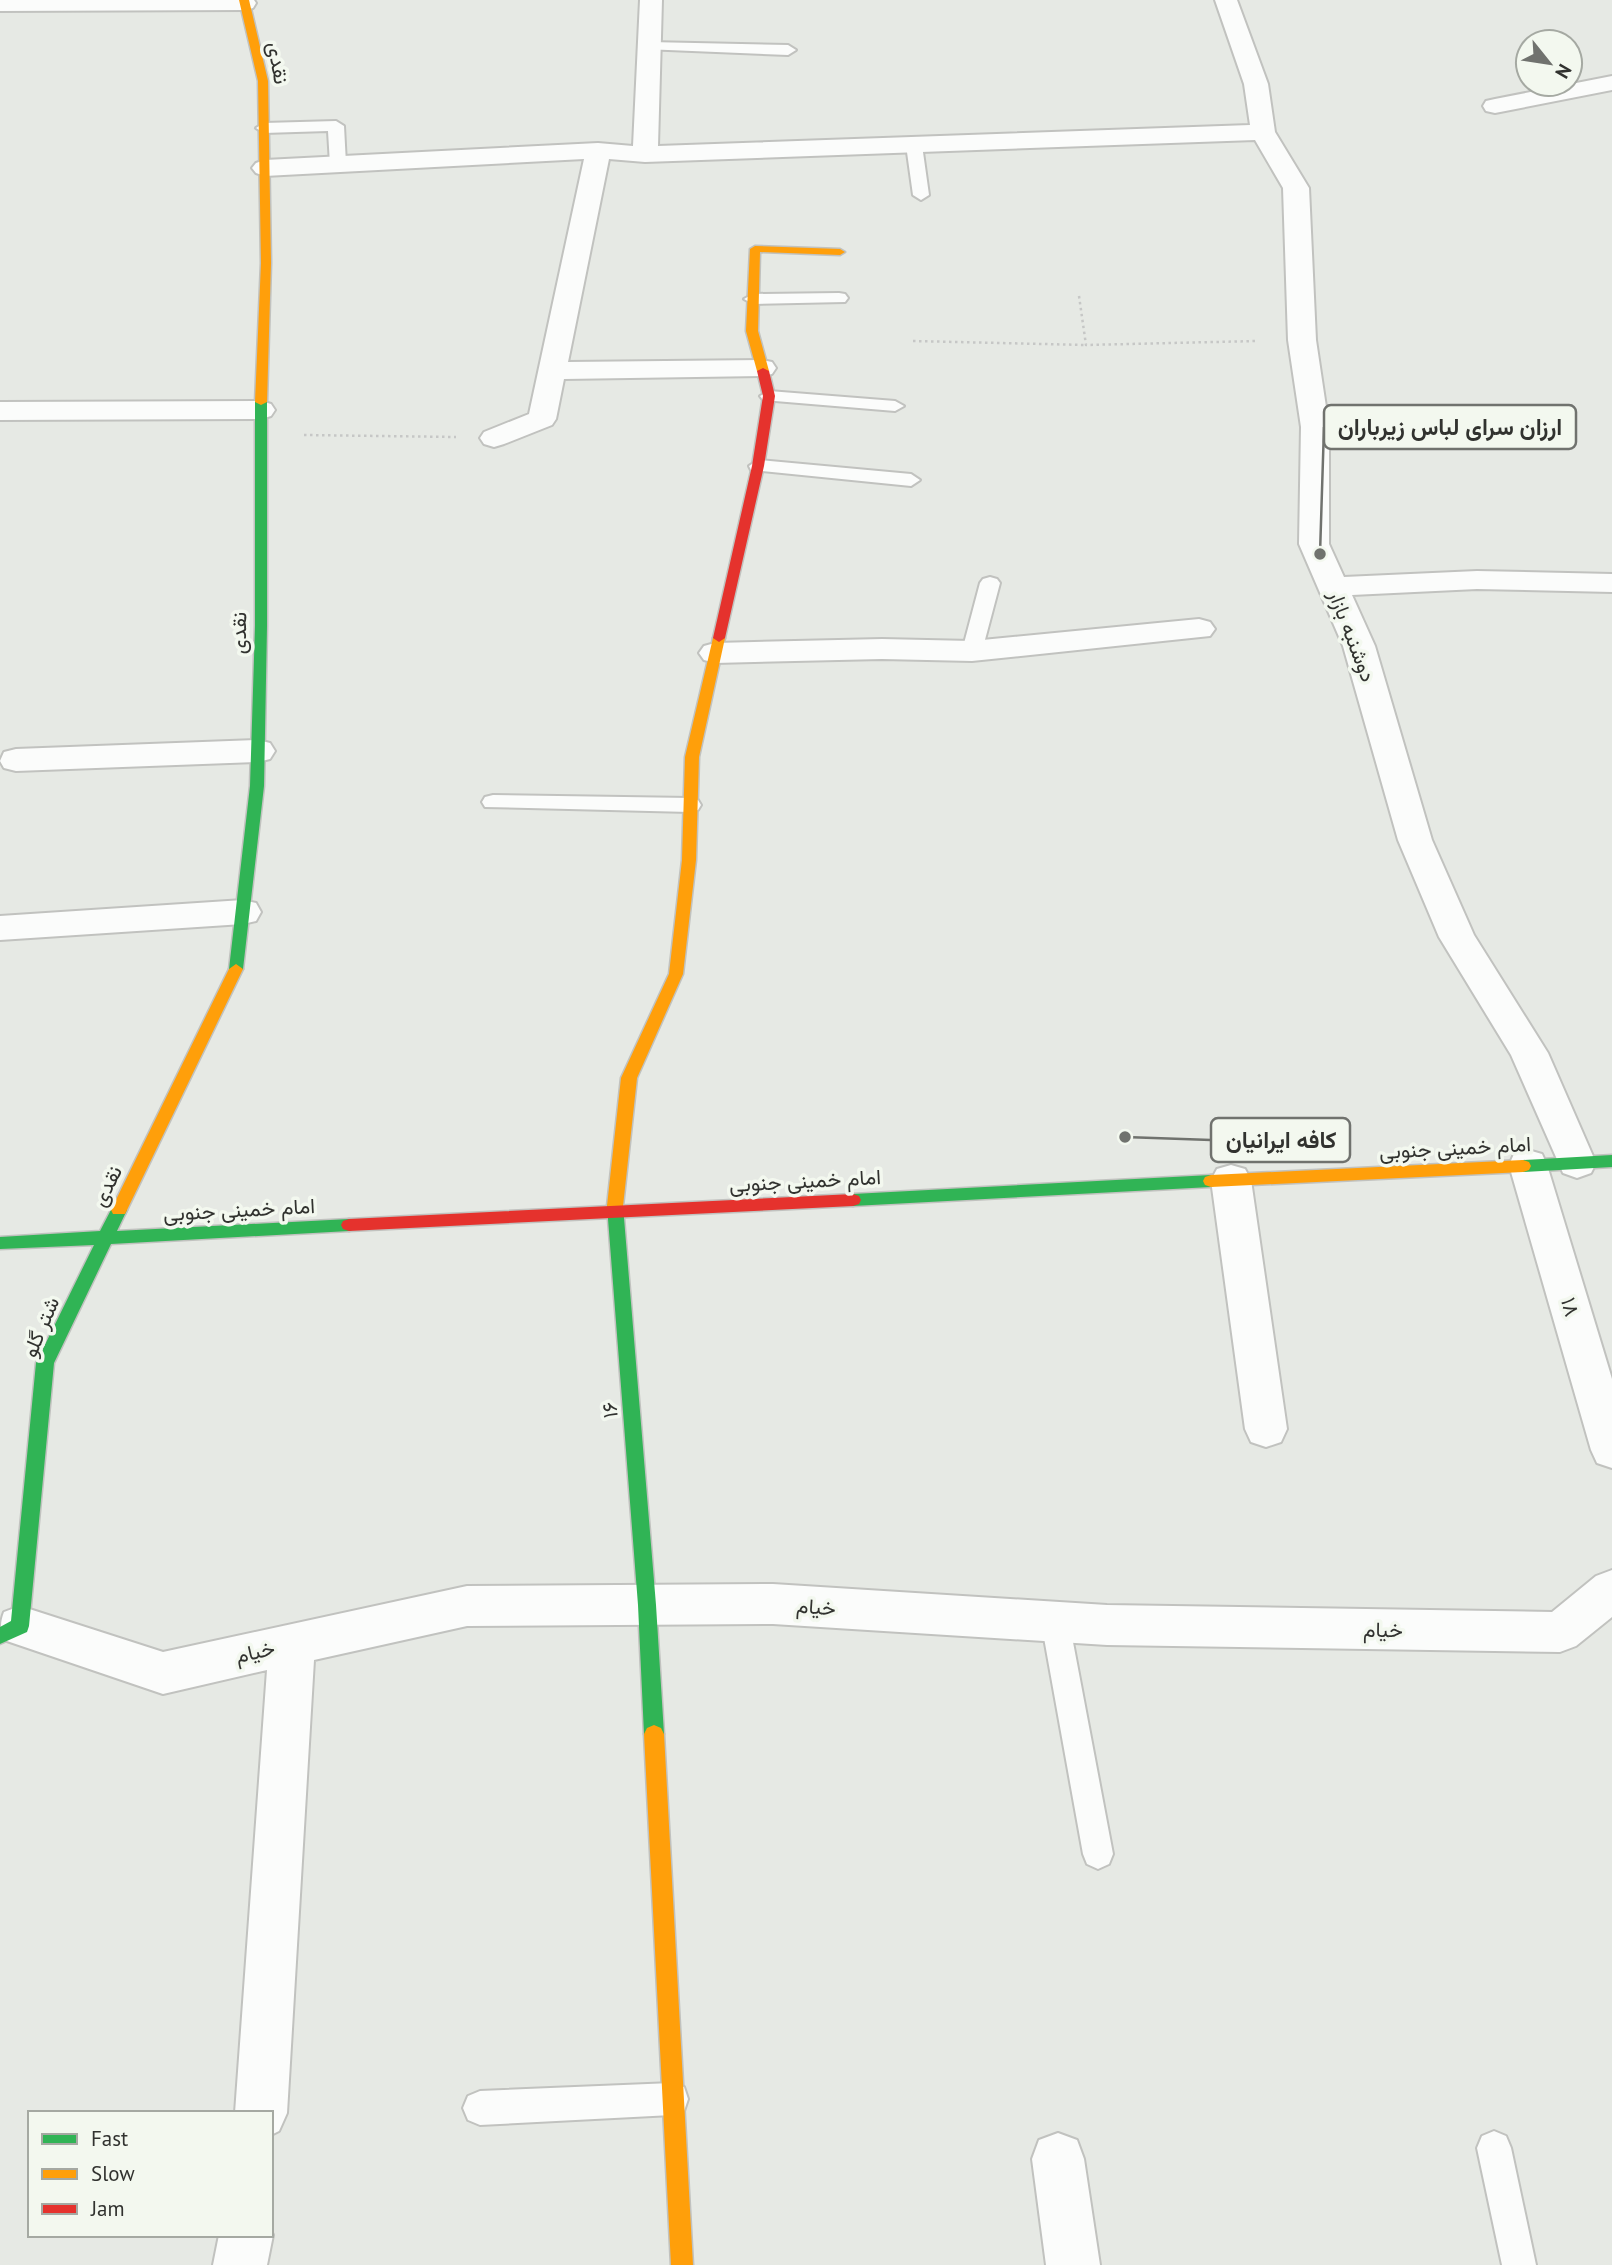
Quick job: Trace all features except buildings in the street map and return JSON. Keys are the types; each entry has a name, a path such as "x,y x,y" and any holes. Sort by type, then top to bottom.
{"street":[{"path":"645,154 652,0"},
{"name":"دوشنبه بازار","path":"1226,0 1256,84 1263,132 1296,188 1302,340 1315,427 1314,544 1359,646 1415,840 1457,937 1530,1053 1577,1163"},
{"path":"0,4 244,2"},
{"name":"نقدی","path":"105,1238 236,967 243,912 257,786 261,422 266,263 263,81 244,2"},
{"path":"1495,106 1612,83"},
{"path":"265,168 597,151 645,154 1263,132"},
{"path":"494,438 542,419 597,151"},
{"path":"769,396 752,331 755,249 840,252"},
{"path":"552,371 762,368"},
{"name":"۱۶","path":"682,2265 647,1605 614,1212 629,1078 676,975 690,860 692,757 758,466 769,396"},
{"path":"0,411 261,422"},
{"path":"1333,587 1477,580 1612,583"},
{"path":"715,653 882,649 972,651 1199,629"},
{"path":"16,760 258,751"},
{"path":"0,928 243,912"},
{"name":"امام خمینی جنوبی","path":"0,1243 1612,1161"},
{"name":"۱۸","path":"1528,1165 1612,1450"},
{"path":"1231,1180 1266,1429"},
{"name":"شتر گلو","path":"10,1631 45,1363 105,1238"},
{"name":"خیام","path":"10,1631 163,1673 467,1606 773,1604 1055,1621 1353,1630 1560,1632 1612,1590"},
{"path":"261,2111 292,1643"},
{"path":"1058,2159 1073,2265"},
{"path":"240,2265 246,2237"}],"lane":[{"path":"649,46 788,50"},
{"path":"264,128 336,127 338,164"},
{"path":"914,145 921,194"},
{"path":"753,299 839,298"},
{"path":"769,396 895,406"},
{"path":"758,466 912,480"},
{"path":"972,651 990,583"},
{"path":"493,802 690,805"},
{"path":"1055,1621 1098,1854"},
{"path":"480,2108 673,2099"},
{"path":"1494,2148 1519,2265"}],"path":[{"path":"1079,296 1086,345"},
{"path":"913,341 1086,345 1302,340"},
{"path":"1315,427 1426,430 1529,419"},
{"path":"261,422 494,438"}],"traffic: fast":[{"path":"236,969 257,786 261,626 261,402"},
{"path":"1523,1166 1612,1161"},
{"path":"853,1200 1211,1181"},
{"path":"615,1206 647,1605 654,1734"},
{"path":"0,1636 20,1626 45,1363 119,1210"},
{"path":"0,1243 349,1225"}],"traffic: slow":[{"path":"244,0 263,81 266,263 261,402"},
{"path":"763,371 752,331 755,249 840,252"},
{"path":"615,1206 629,1078 676,974 689,860 692,757 719,638"},
{"path":"119,1210 236,969"},
{"path":"1211,1181 1523,1166"},
{"path":"654,1734 682,2265"}],"traffic: jam":[{"path":"719,638 758,466 769,396 763,371"},
{"path":"349,1225 853,1200"}],"place":[{"name":"ارزان سرای لباس زیرباران","path":"1320,554"},
{"name":"کافه ایرانیان","path":"1125,1137"}]}
